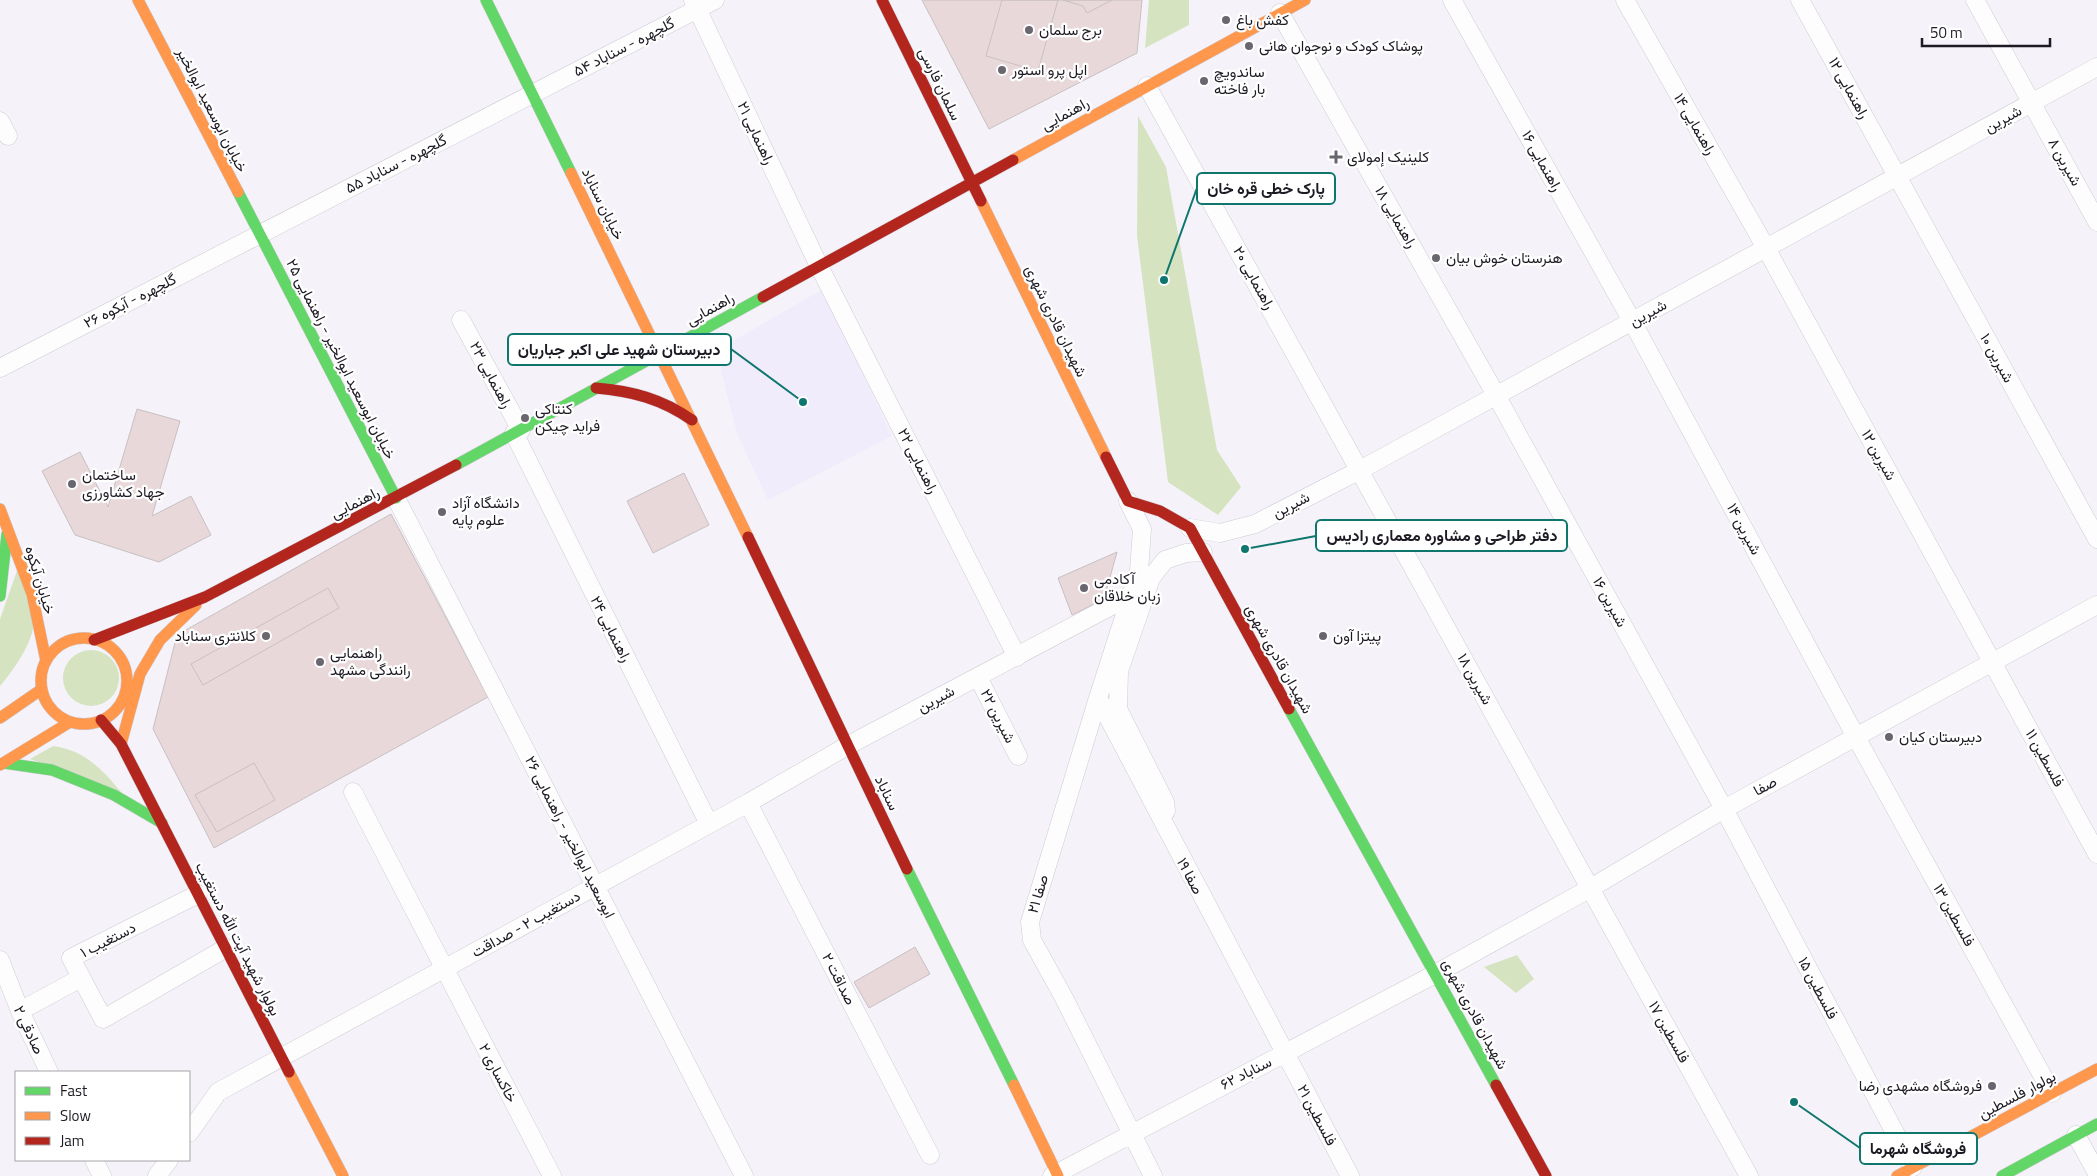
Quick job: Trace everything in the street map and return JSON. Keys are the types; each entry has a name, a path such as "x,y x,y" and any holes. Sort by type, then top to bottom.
{"main road":[{"name":"خیابان ابوسعید ابوالخیر","path":"138,0 259,234"},
{"name":"خیابان سناباد","path":"486,0 693,421"},
{"name":"سلمان فارسی","path":"882,0 972,182"},
{"name":"راهنمایی","path":"94,640 205,597 396,498 1304,0"},
{"name":"شهیدان قادری شهری","path":"972,182 1128,500 1146,504 1166,512 1190,528 1546,1176"},
{"name":"خیابان ابوسعید ابوالخیر - راهنمایی ۲۵","path":"259,234 396,498"},
{"path":"596,388 622,389 648,395 672,406 693,421"},
{"name":"سناباد","path":"693,421 847,746 1056,1175"},
{"name":"خیابان آبکوه","path":"0,509 32,594 46,661"},
{"path":"0,596 8,527"},
{"path":"121,744 140,674 160,640 205,597"},
{"path":"80,638 94,640 106,645 116,654 123,665 126,678 125,691 121,703 112,713 101,720 81,724 70,722 51,709 42,689 41,675 46,661 54,649 66,641 80,638"},
{"path":"0,718 42,689"},
{"name":"بولوار شهید آیت الله دستغیب","path":"101,720 121,744 343,1176"},
{"path":"2,764 70,722"},
{"path":"2,764 52,770 114,795 162,823"},
{"name":"بولوار فلسطین","path":"1897,1176 2097,1068"},
{"path":"2002,1176 2097,1124"}],"street":[{"name":"گلچهره - سناباد ۵۴","path":"532,94 695,4 715,0"},
{"name":"راهنمایی ۱۶","path":"1452,0 1632,321"},
{"name":"راهنمایی ۱۴","path":"1625,0 1766,248"},
{"name":"راهنمایی ۱۲","path":"1800,0 1898,176"},
{"name":"شیرین ۸","path":"1975,0 2097,222"},
{"name":"راهنمایی ۲۱","path":"695,4 819,266"},
{"name":"راهنمایی ۱۸","path":"1280,13 1496,395"},
{"name":"شیرین","path":"1190,528 1220,533 1255,524 1360,470 2097,67"},
{"name":"راهنمایی ۲۰","path":"1148,86 1360,470"},
{"name":"گلچهره - سناباد ۵۵","path":"259,234 532,94"},
{"name":"شیرین ۱۰","path":"1898,176 2097,539"},
{"name":"گلچهره - آبکوه ۲۶","path":"0,368 259,234"},
{"name":"شیرین ۱۲","path":"1766,248 1992,662"},
{"name":"راهنمایی ۲۲","path":"819,266 1017,657"},
{"name":"راهنمایی ۲۳","path":"461,320 517,432"},
{"name":"شیرین ۱۴","path":"1632,321 1856,737"},
{"name":"شیرین ۱۶","path":"1496,395 1724,809"},
{"name":"راهنمایی ۲۴","path":"517,432 709,824"},
{"name":"شیرین ۱۸","path":"1360,470 1589,889"},
{"name":"ابوسعید ابوالخیر - راهنمایی ۲۶","path":"396,498 744,1176"},
{"name":"صفا ۲۱","path":"1128,500 1142,529 1139,571 1030,922 1032,940 1064,998 1153,1176"},
{"path":"1168,834 1165,802 1118,709 1119,671 1151,578 1164,560 1186,553 1203,552"},
{"name":"شیرین","path":"847,746 1130,596"},
{"name":"صفا","path":"1436,973 1589,889 1724,809 2097,605"},
{"name":"فلسطین ۱۱","path":"1992,662 2097,854"},
{"name":"شیرین ۲۲","path":"978,677 1018,756"},
{"name":"صفا ۱۹","path":"1098,698 1284,1054"},
{"name":"فلسطین ۱۳","path":"1856,737 2052,1093"},
{"name":"دستغیب ۲ - صداقت","path":"190,1132 218,1092 748,803 847,746"},
{"name":"خاکساری ۲","path":"353,792 443,970 552,1176"},
{"name":"صداقت ۲","path":"748,803 930,1155"},
{"name":"فلسطین ۱۵","path":"1724,809 1913,1167"},
{"name":"فلسطین ۱۷","path":"1589,889 1750,1176"},
{"name":"دستغیب ۱","path":"20,1011 80,978 71,958 198,894"},
{"path":"80,978 103,1020 226,948"},
{"name":"صادقی ۲","path":"0,960 20,1011 49,1071"},
{"name":"سناباد ۶۲","path":"1056,1175 1130,1133 1436,973"},
{"name":"فلسطین ۲۱","path":"1284,1054 1350,1176"},
{"path":"2076,1135 2097,1173"},
{"path":"94,1161 102,1176"},
{"path":"157,1176 168,1161"}],"shaded area":[{"path":"823,289 892,436 768,500 737,434 721,371 722,347"}],"green space":[{"path":"1149,0 1189,0 1189,25 1145,48"},
{"path":"1138,116 1166,167 1217,450 1241,487 1218,515 1168,482 1137,236"},
{"path":"18,568 31,611 32,632 21,657 0,686 0,619"},
{"path":"91,650 102,652 111,658 117,667 119,678 117,689 111,698 102,704 91,706 80,704 71,698 65,689 63,678 65,667 71,658 80,652"},
{"path":"53,746 74,752 92,762 121,792 30,759"},
{"path":"1517,955 1534,979 1516,993 1484,967"}],"building":[{"path":"922,0 1142,0 1137,53 989,129"},
{"path":"1002,0 1058,0 1038,71 986,56"},
{"path":"1063,0 1112,0 1087,13 1083,6"},
{"name":"ساختمان جهاد کشاورزی","path":"137,409 180,421 152,516 191,496 211,535 159,562 75,535 42,471 80,452 108,507"},
{"path":"684,473 709,525 653,553 627,501"},
{"name":"راهنمایی رانندگی مشهد","path":"391,514 488,697 214,848 153,729 177,635"},
{"name":"آکادمی زبان خلاقان","path":"1117,552 1104,599 1072,615 1058,578"},
{"name":"کلانتری سناباد","path":"328,588 339,608 203,685 191,664"},
{"path":"254,763 275,800 217,832 195,795"},
{"path":"915,947 930,974 869,1008 854,982"}],"traffic: fast":[{"path":"486,0 571,173"},
{"path":"238,192 396,498"},
{"path":"456,465 763,297"},
{"path":"0,596 7,534"},
{"path":"1289,709 1496,1085"},
{"path":"4,763 52,770 114,795 162,823"},
{"path":"907,869 1014,1085"},
{"path":"2002,1176 2097,1124"}],"traffic: slow":[{"path":"138,0 238,192"},
{"path":"1013,160 1305,0"},
{"path":"571,173 748,537"},
{"path":"981,201 1106,457"},
{"path":"0,509 32,594 46,661"},
{"path":"121,744 140,674 160,640 196,605"},
{"path":"84,638 100,642 114,651 123,665 127,681 123,697 114,711 100,720 84,724 68,720 54,711 45,697 41,681 45,665 54,651 68,642 84,638"},
{"path":"0,718 42,689"},
{"path":"0,765 70,722"},
{"path":"1897,1176 2097,1069"},
{"path":"289,1072 343,1176"},
{"path":"1014,1085 1058,1176"}],"traffic: jam":[{"path":"882,0 981,201"},
{"path":"763,297 1013,160"},
{"path":"596,388 622,391 646,397 658,401 692,420"},
{"path":"1106,457 1128,501 1160,511 1190,528 1289,709"},
{"path":"94,640 205,597 456,465"},
{"path":"748,537 907,869"},
{"path":"101,720 121,744 289,1072"},
{"path":"1496,1085 1546,1176"}],"place":[{"name":"کفش باغ","path":"1226,20"},
{"name":"برج سلمان","path":"1029,30"},
{"name":"پوشاک کودک و نوجوان هانی","path":"1249,46"},
{"name":"اپل پرو استور","path":"1002,70"},
{"name":"ساندویچ بار فاخته","path":"1204,81"},
{"name":"کلینیک إمولای","path":"1336,157"},
{"name":"هنرستان خوش بیان","path":"1436,258"},
{"name":"پارک خطی قره خان","path":"1164,280"},
{"name":"دبیرستان شهید علی اکبر جباریان","path":"803,402"},
{"name":"کنتاکی فراید چیکن","path":"525,418"},
{"name":"ساختمان جهاد کشاورزی","path":"72,484"},
{"name":"دانشگاه آزاد علوم پایه","path":"442,512"},
{"name":"دفتر طراحی و مشاوره معماری رادیس","path":"1245,549"},
{"name":"آکادمی زبان خلاقان","path":"1084,588"},
{"name":"کلانتری سناباد","path":"266,636"},
{"name":"پیتزا آون","path":"1323,636"},
{"name":"راهنمایی رانندگی مشهد","path":"320,662"},
{"name":"دبیرستان کیان","path":"1889,737"},
{"name":"فروشگاه مشهدی رضا","path":"1992,1086"},
{"name":"فروشگاه شهرما","path":"1794,1102"}]}
